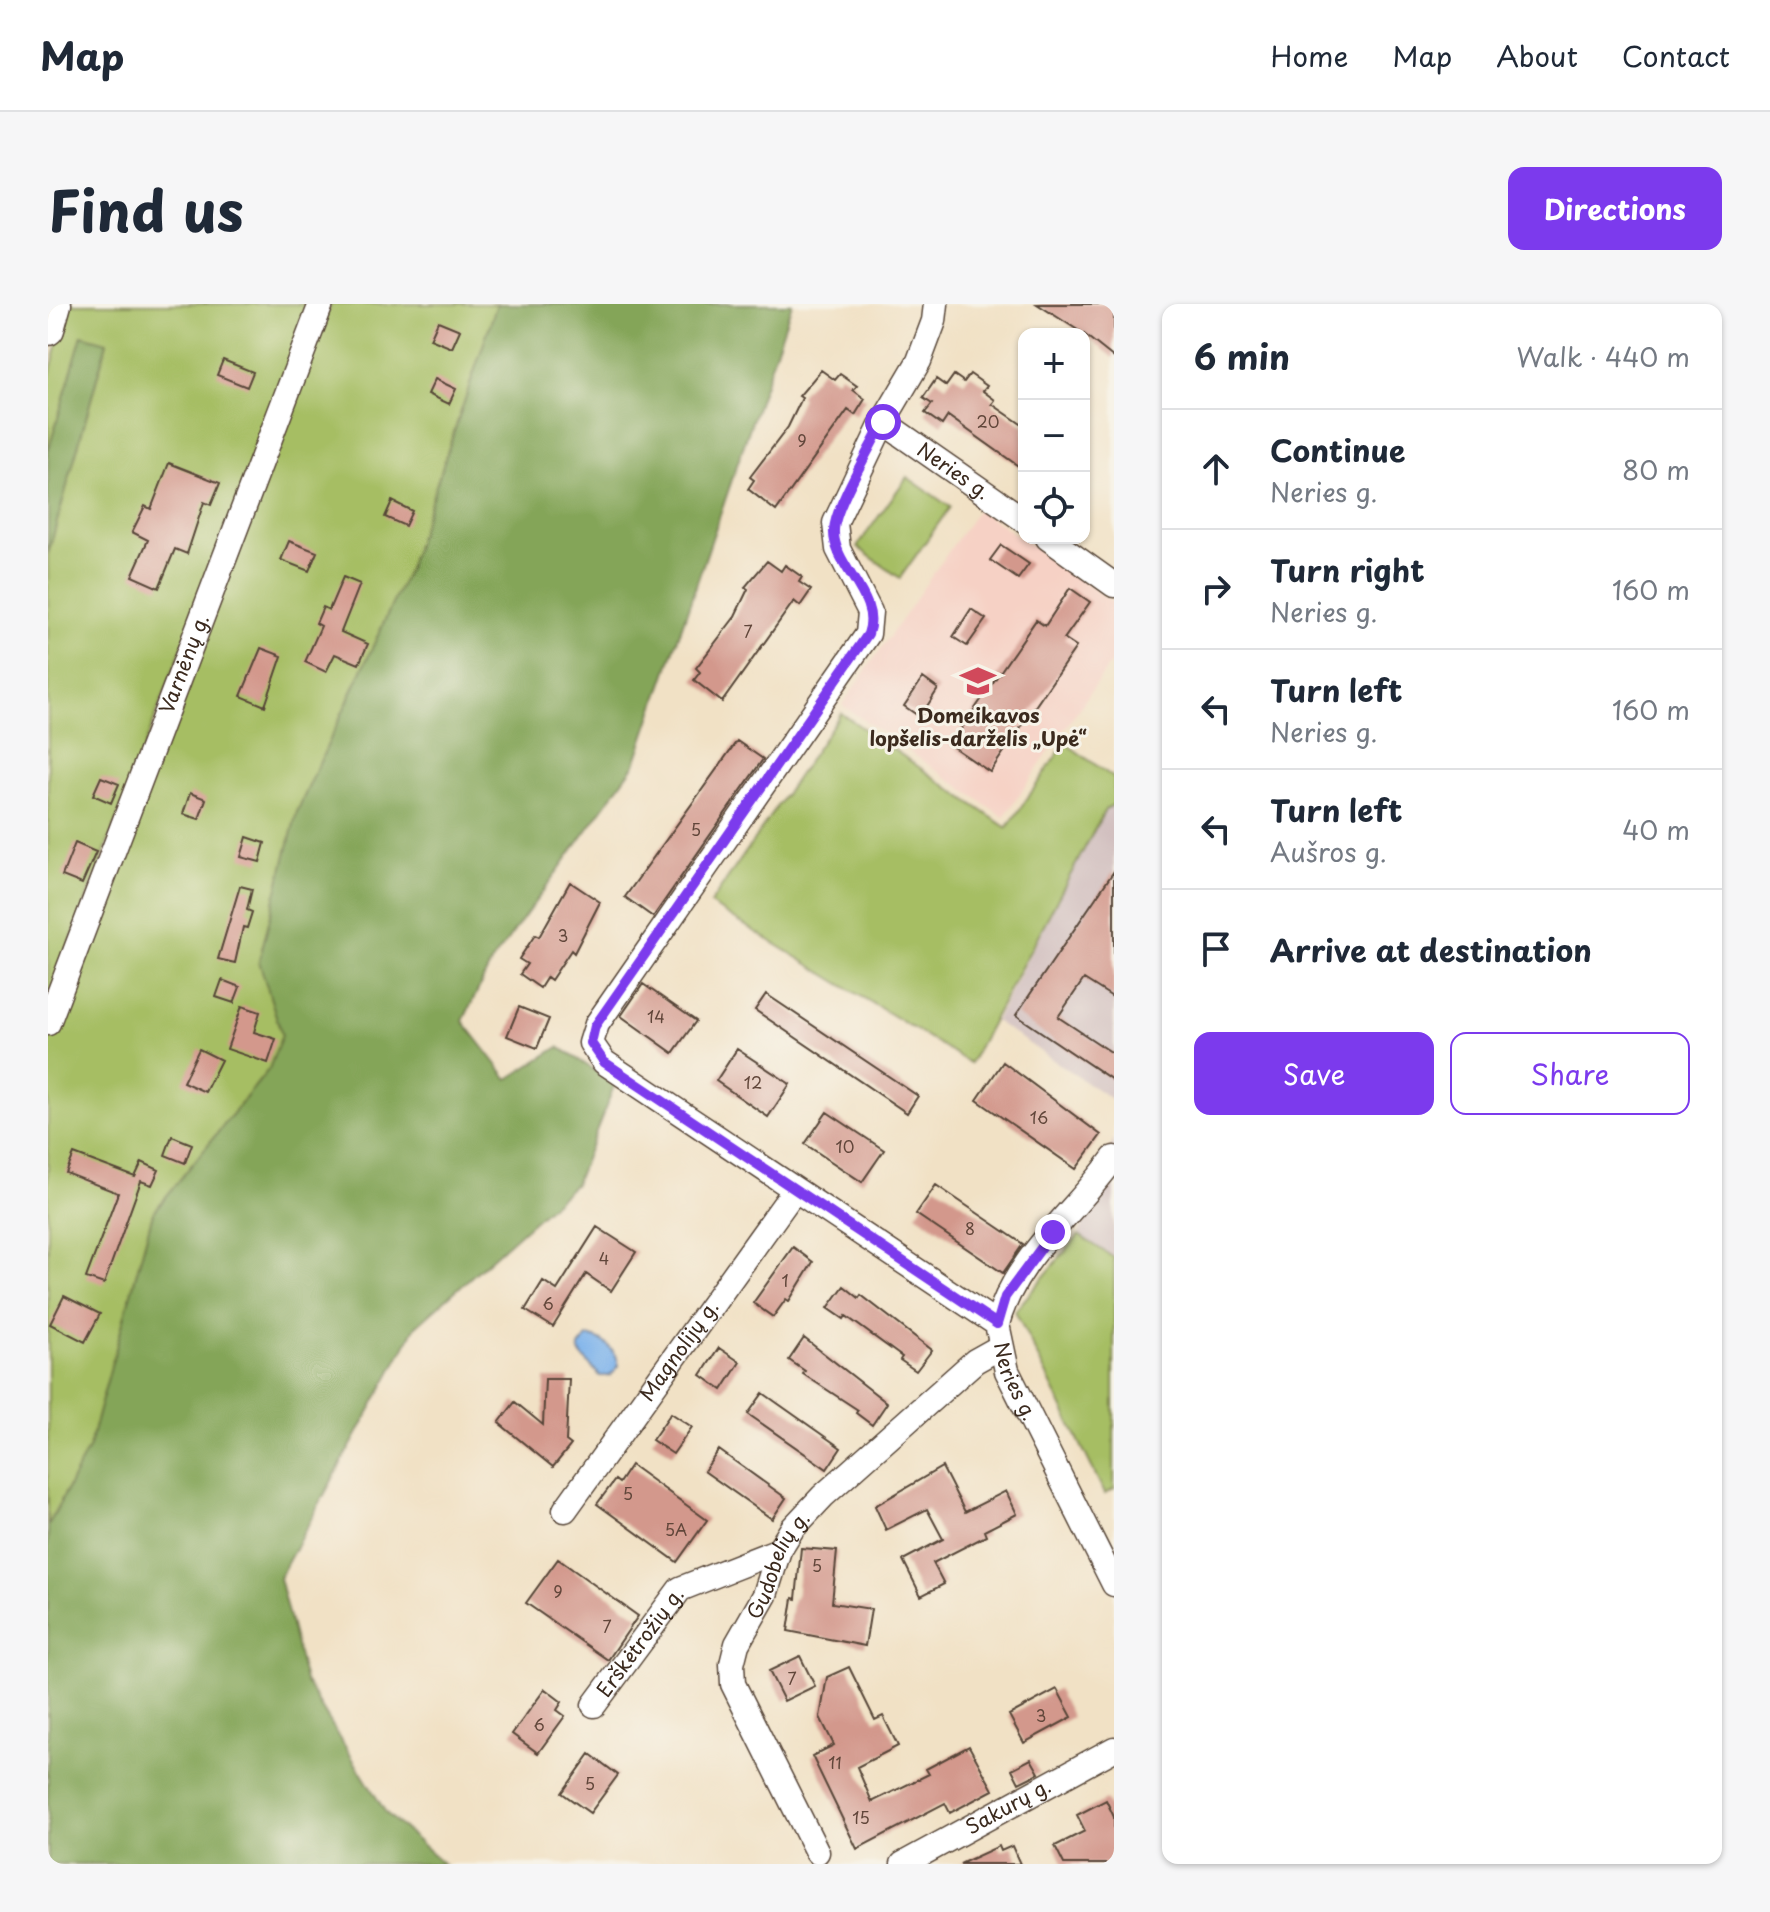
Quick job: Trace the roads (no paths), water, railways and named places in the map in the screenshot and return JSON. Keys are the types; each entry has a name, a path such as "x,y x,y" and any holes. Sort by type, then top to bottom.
{"main road":[{"path":"48,329 55,304"}],"street":[{"name":"Varnėnų g.","path":"48,1023 321,304"},
{"name":"Neries g.","path":"936,304 934,321 919,361 883,422 838,515 833,532 838,549 870,612 868,634 592,1035 596,1053 604,1062 794,1191 998,1336 1007,1371 1114,1584"},
{"name":"Neries g.","path":"883,422 1018,516"},
{"path":"1058,544 1111,577"},
{"path":"998,1336 1005,1297 1114,1158"},
{"name":"Magnolijų g.","path":"565,1510 794,1191"},
{"name":"Gudobelių g.","path":"817,1852 733,1684 732,1664 737,1644 765,1595 779,1550 823,1496 975,1361 998,1336"},
{"name":"Erškėtrožių g.","path":"594,1705 680,1589 779,1550"},
{"name":"Sakurų g.","path":"903,1864 1114,1749"}],"water":[{"path":"587,1337 604,1342 615,1355 619,1366 610,1376 600,1376 581,1355 579,1347"}],"place":[{"name":"Domeikavos lopšelis-darželis „Upė“","path":"978,681"}]}
